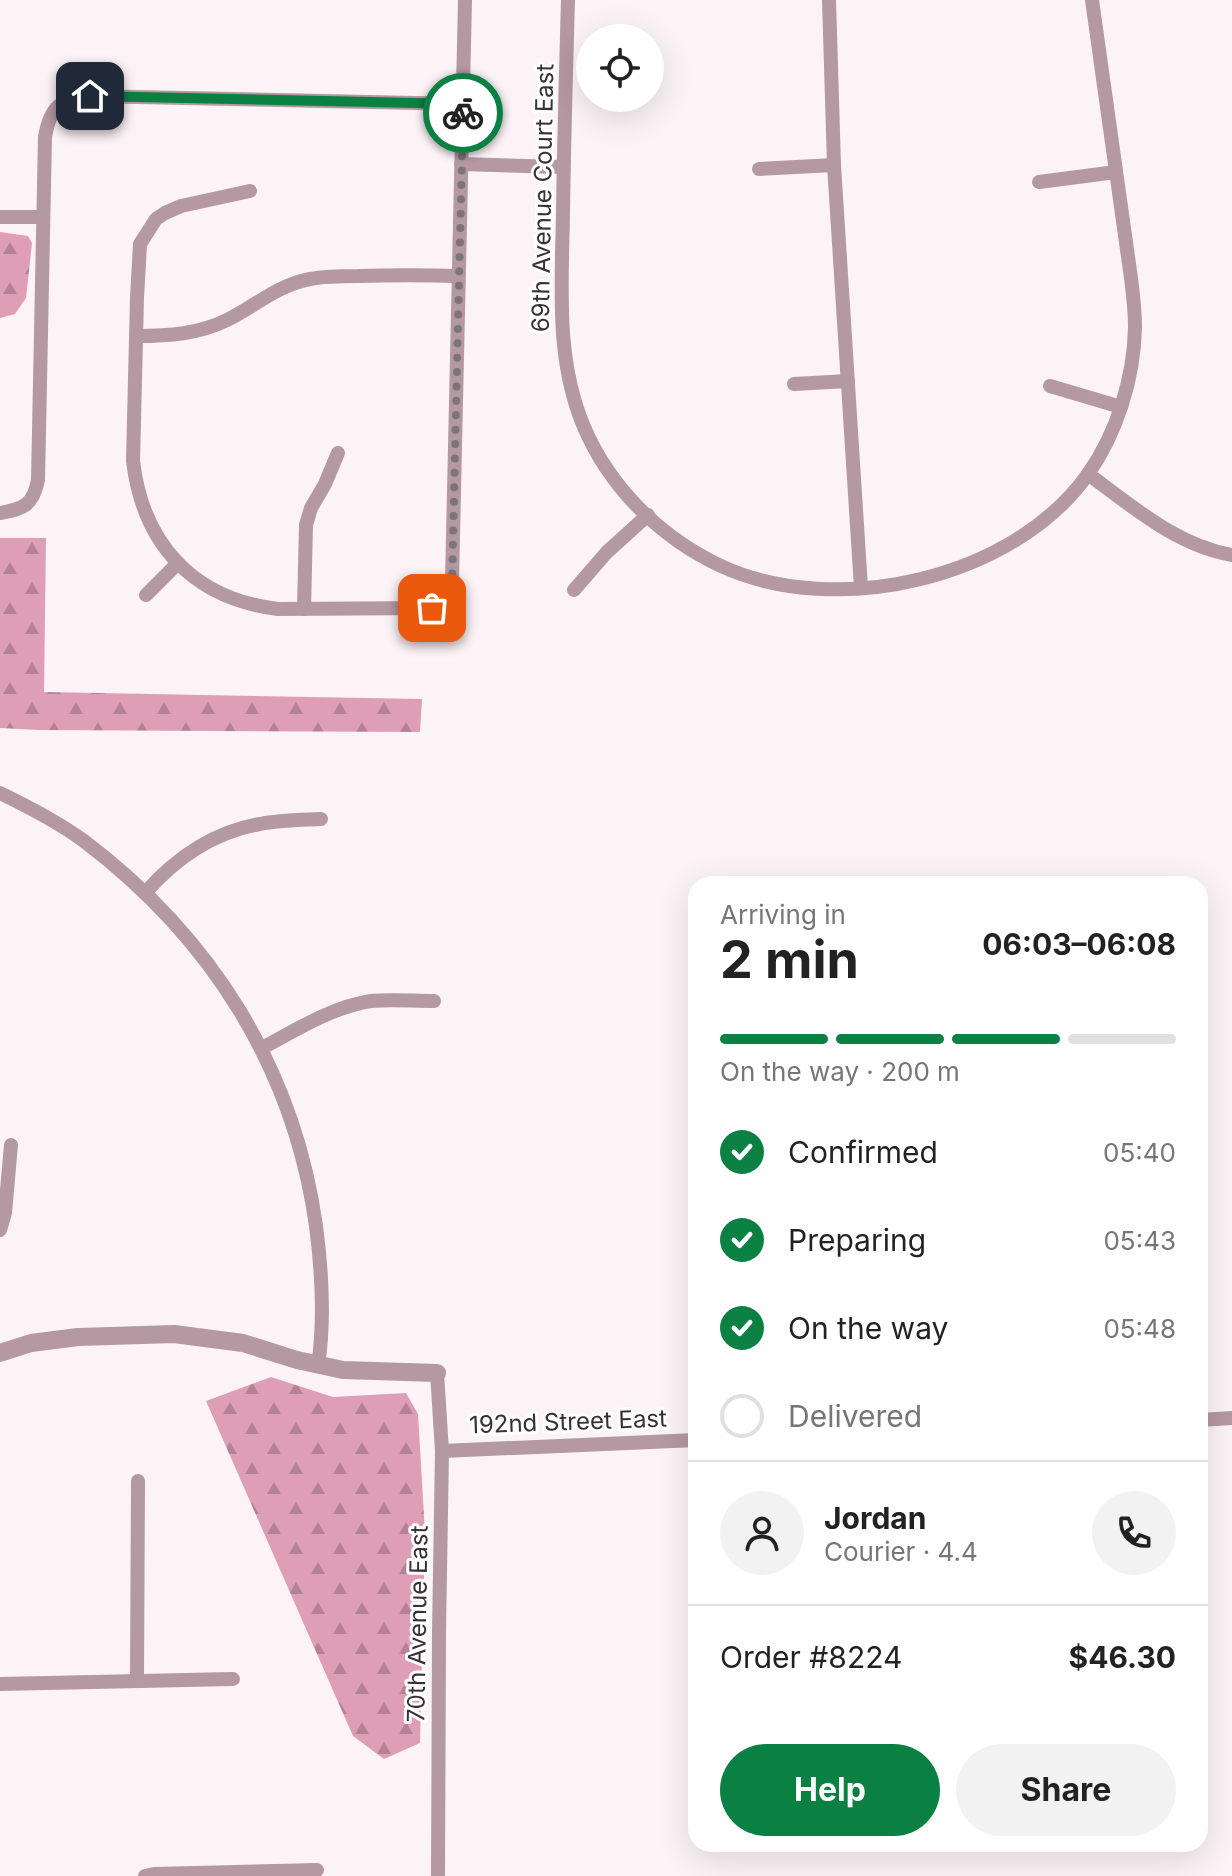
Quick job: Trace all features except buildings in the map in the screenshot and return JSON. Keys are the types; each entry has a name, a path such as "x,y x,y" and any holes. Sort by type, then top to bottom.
{"street":[{"path":"250,191 181,206 156,219 140,244 133,461 146,516 166,550 178,563 212,589 254,606 278,609 432,608 445,602 452,581 465,0"},
{"name":"69th Avenue Court East","path":"568,0 561,316 563,350 571,390 583,425 603,464 626,494 685,546 723,566 763,580 830,589 917,580 989,556 1045,521 1068,499 1088,474 1110,433 1121,407 1133,355 1134,315 1092,0"},
{"path":"829,0 834,165 861,588"},
{"path":"0,513 17,510 31,500 38,480 45,137 56,106 74,97 90,96 463,104"},
{"path":"461,164 563,167"},
{"path":"759,169 834,165"},
{"path":"1039,182 1116,172"},
{"path":"0,217 42,217"},
{"path":"137,336 171,336 211,327 272,292 310,279 330,276 458,276"},
{"path":"794,384 848,381"},
{"path":"1050,386 1121,407"},
{"path":"304,609 306,525 338,453"},
{"path":"1088,474 1187,542 1232,555"},
{"path":"574,590 607,552 648,515"},
{"path":"146,595 178,563"},
{"path":"0,793 37,811 83,841 145,893 199,951 228,990 262,1048 292,1122 311,1191 322,1271 318,1366"},
{"path":"145,893 193,849 221,836 261,823 321,819"},
{"path":"262,1048 346,1007 384,1000 434,1001"},
{"path":"0,1230 5,1213 11,1145"},
{"path":"0,1353 31,1343 78,1337 174,1334 243,1343 318,1366 343,1370 437,1373"},
{"name":"70th Avenue East","path":"437,1373 442,1451 438,1876"},
{"path":"1208,1420 1232,1418"},
{"name":"192nd Street East","path":"442,1451 688,1440"},
{"path":"137,1680 138,1481"},
{"path":"0,1684 233,1679"},
{"path":"145,1876 317,1870"}],"green space":[{"path":"0,232 28,236 32,243 26,298 15,314 0,318"},
{"path":"0,538 46,538 44,692 422,699 420,732 0,728"},
{"path":"271,1377 333,1397 406,1393 418,1414 425,1533 420,1743 384,1759 353,1736 206,1401"}],"way so far":[{"path":"432,608 445,602 452,581 463,113"}],"route":[{"path":"90,96 463,104 463,113"}]}
